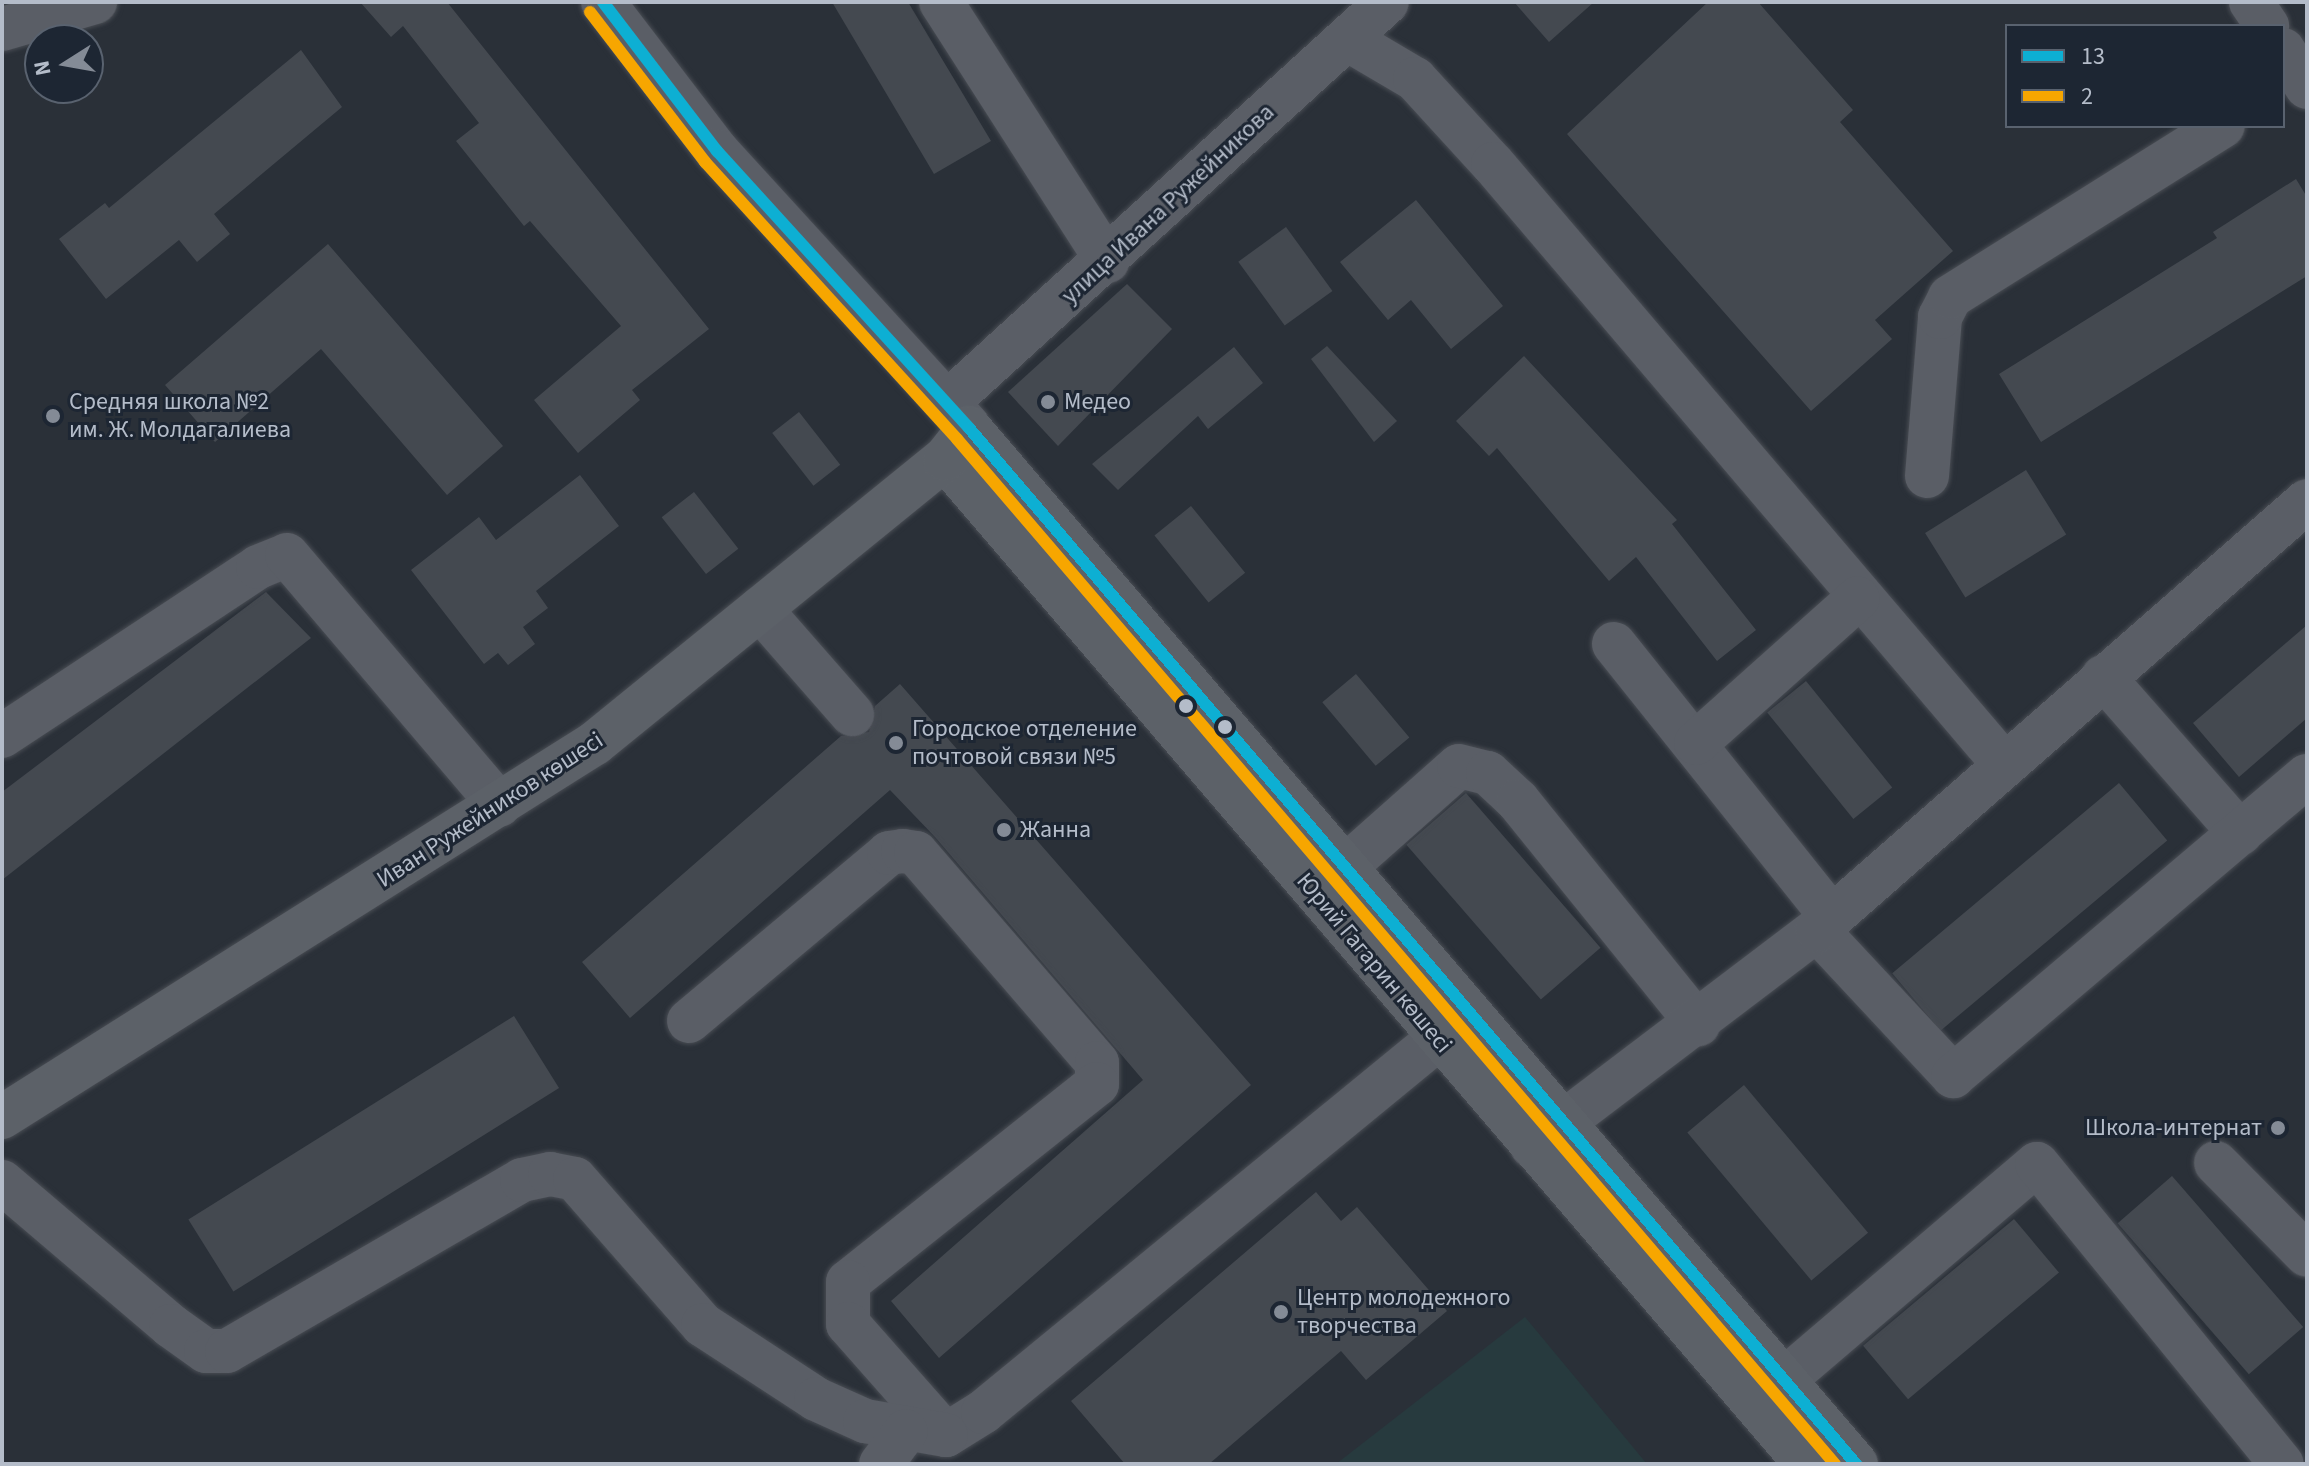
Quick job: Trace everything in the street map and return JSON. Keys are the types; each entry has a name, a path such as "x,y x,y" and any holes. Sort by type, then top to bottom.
{"main road":[{"name":"Иван Ружейников көшесі","path":"2,1117 595,743 760,609 954,430"},
{"name":"Юрий Гагарин көшесі","path":"954,430 1330,882 1545,1134 1806,1464"},
{"name":"Юрий Гагарин көшесі","path":"1545,1134 1785,1379 1856,1464"}],"street":[{"path":"2,29 95,2"},
{"name":"Юрий Гагарин көшесі","path":"603,2 717,151 954,430"},
{"path":"941,2 1107,261"},
{"name":"улица Ивана Ружейникова","path":"954,430 1107,261 1387,2"},
{"path":"2251,2 2266,24"},
{"path":"1347,39 1415,79 1493,164 1858,598 2003,763"},
{"path":"1927,476 1940,317 1950,297 2220,128"},
{"path":"1545,1134 1698,1024 1825,924 2003,763 2307,501"},
{"path":"2,736 258,567 287,555 500,805"},
{"path":"1696,743 1858,598"},
{"path":"760,609 852,714"},
{"path":"1614,644 1696,743 1825,924 1953,1076 2307,776"},
{"path":"2103,677 2240,833"},
{"path":"1330,882 1459,766 1488,773 1518,801 1698,1024"},
{"path":"689,1021 889,853 903,851 916,853 1097,1063 1097,1084 848,1282 848,1324 911,1443"},
{"path":"911,1443 1453,1026"},
{"path":"2216,1163 2307,1255"},
{"path":"1785,1379 2037,1164 2282,1464"},
{"path":"2,1182 171,1326 206,1351 227,1351 522,1180 550,1174 575,1179 703,1325 816,1399 911,1443"}],"green space":[{"path":"1525,1317 1647,1464 1336,1464"}],"building":[{"path":"360,2 447,2 709,329 632,390 640,400 578,453 534,400 621,326 530,221 524,226 456,141 479,123 403,26 391,37"},
{"path":"832,2 908,2 991,141 934,174"},
{"path":"1514,2 1594,2 1549,42"},
{"path":"1708,2 1758,2 1853,110 1840,122 1953,251 1875,320 1892,339 1811,411 1567,134"},
{"path":"301,50 342,107 214,214 230,234 197,262 179,240 106,299 59,239 105,203 109,208"},
{"path":"2296,179 2307,197 2307,276 2041,442 1999,374 2217,238 2213,232"},
{"path":"1416,200 1503,306 1451,349 1411,300 1388,320 1340,262"},
{"path":"1286,227 1332,291 1285,326 1238,262"},
{"path":"328,244 503,446 447,495 321,349 215,442 165,385"},
{"path":"1127,284 1172,329 1058,446 1008,392"},
{"path":"1327,346 1397,421 1374,442 1311,359"},
{"path":"1234,347 1263,383 1208,429 1198,416 1118,490 1092,464"},
{"path":"1524,356 1677,520 1672,524 1756,630 1717,661 1636,557 1609,581 1497,448 1489,456 1456,421"},
{"path":"799,412 840,465 813,486 772,433"},
{"path":"2026,470 2066,534 1965,598 1925,533"},
{"path":"580,475 619,526 536,591 548,608 523,627 535,644 508,665 498,653 484,664 411,570 479,517 496,540"},
{"path":"694,492 738,549 706,574 662,517"},
{"path":"1191,506 1245,573 1209,602 1154,536"},
{"path":"266,592 311,638 2,880 2,792"},
{"path":"2307,625 2307,718 2239,777 2193,723"},
{"path":"1356,674 1409,738 1376,766 1322,702"},
{"path":"1806,681 1892,787 1853,819 1767,712"},
{"path":"900,684 1251,1085 939,1358 891,1301 1143,1080 935,837 890,790 630,1018 582,962 841,736 869,732 875,706"},
{"path":"2119,783 2167,840 1940,1031 1892,973"},
{"path":"1466,793 1600,948 1541,1000 1406,845"},
{"path":"514,1016 559,1088 233,1292 188,1219"},
{"path":"1744,1085 1868,1233 1811,1280 1687,1133"},
{"path":"2172,1176 2303,1327 2249,1374 2118,1223"},
{"path":"1316,1192 1341,1221 1357,1207 1447,1311 1366,1380 1341,1351 1209,1464 1125,1464 1071,1401"},
{"path":"2014,1219 2059,1273 1908,1399 1863,1346"}],"transit line":[{"name":"13","path":"603,2 717,151 969,428 1856,1464"},
{"name":"2","path":"590,12 705,162 957,439 1835,1464"}],"place":[{"name":"Медео","path":"1048,402"},
{"name":"Средняя школа №2 им. Ж. Молдагалиева","path":"53,416"},
{"name":"Городское отделение почтовой связи №5","path":"896,743"},
{"name":"Жанна","path":"1004,830"},
{"name":"Школа-интернат","path":"2278,1128"},
{"name":"Центр молодежного творчества","path":"1281,1312"}]}
